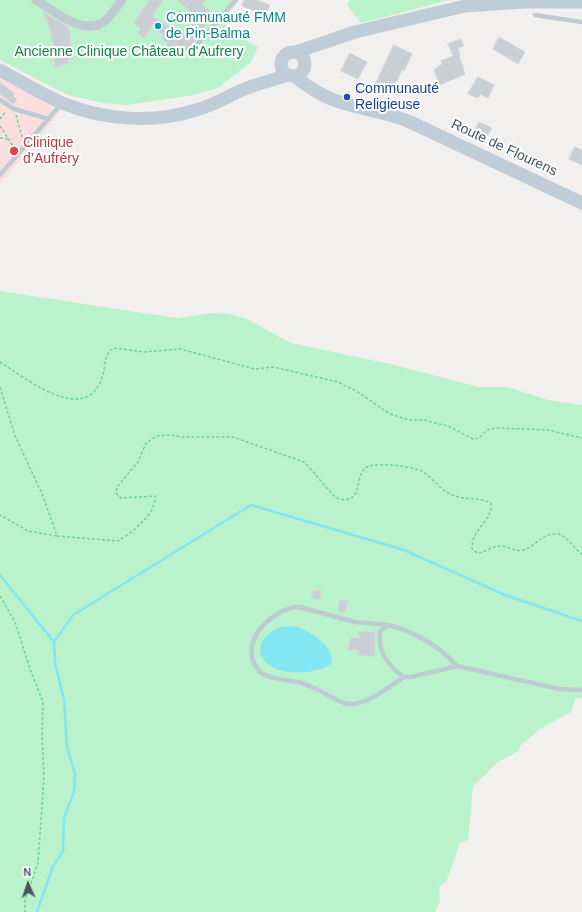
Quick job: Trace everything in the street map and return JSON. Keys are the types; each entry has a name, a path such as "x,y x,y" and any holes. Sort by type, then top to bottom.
{"street":[{"path":"36,0 78,25 87,27 94,26 105,21 122,0"},
{"path":"246,88 280,61 287,53 296,52 334,38 406,19 465,6 523,2 582,2"},
{"path":"0,70 61,103 108,116 150,118 173,116 195,111 214,104 246,88 301,74 305,65 316,51 334,38"},
{"path":"296,52 302,56 305,65 321,93"},
{"path":"280,61 281,68 291,76"},
{"name":"Route de Flourens","path":"291,76 312,90 336,101 384,112 408,121 582,203"}],"lane":[{"path":"193,49 236,0"},
{"path":"535,15 582,22"},
{"path":"0,100 12,108 49,119"},
{"path":"0,176 61,103"},
{"path":"457,666 445,653 432,643 404,629 388,625 355,622 299,607 292,607 275,616 260,628 253,641 251,654 255,665 264,674 302,683 339,701 351,704 364,701 404,677 411,677 457,666 559,689 582,690"},
{"path":"388,625 380,631 378,642 390,665 404,677"}],"path":[{"path":"0,119 12,108 25,147"},
{"path":"0,126 19,154"},
{"path":"0,138 9,139"},
{"path":"0,362 27,381 44,390 70,399 78,399 87,397 99,386 108,353 114,348 144,352 180,349 255,369 273,367 338,382 356,391 390,414 409,420 424,420 448,426 473,439 479,438 487,430 496,428 548,430 582,438"},
{"path":"0,387 15,436 43,496 57,536"},
{"path":"0,515 28,531 57,536 118,541 144,520 152,510 155,496 121,498 118,497 116,493 117,487 138,462 146,443 157,436 170,435 182,438 227,436 270,449 304,462 313,470 333,497 339,499 351,498 356,494 359,475 363,470 369,466 381,464 418,469 448,493 455,496 485,500 490,503 492,509 490,516 480,525 474,537 472,549 477,554 483,553 494,547 501,546 512,550 524,550 545,536 558,534 563,536 582,554"},
{"path":"0,596 15,622 30,669 43,702 42,734 44,777 38,863 26,900 25,912"}],"shaded area":[{"name":"Clinique d’Aufréry","path":"0,76 60,112 0,185"}],"green space":[{"name":"Ancienne Clinique Château d'Aufrery","path":"0,0 232,0 225,29 258,47 251,62 218,88 194,95 126,105 103,103 68,95 0,60"},
{"path":"350,0 450,0 361,23 347,5"},
{"path":"0,291 179,318 212,313 230,314 247,319 291,343 390,364 479,387 507,387 548,400 582,405 582,698 576,698 571,712 540,729 520,746 519,751 498,762 473,786 468,840 460,843 447,880 439,887 440,901 435,912 0,912","holes":["309,632 327,648 331,664 313,672"]}],"water":[{"path":"281,627 297,627 315,636 330,652 332,658 331,664 324,668 306,672 287,672 270,666 261,655 261,644 271,632"}],"building":[{"name":"Communauté FMM de Pin-Balma","path":"150,0 163,0 152,16 169,27 171,25 185,35 197,17 177,0 205,0 202,5 213,13 188,51 176,45 172,51 166,47 168,44 162,39 164,36 152,27 144,38 138,33 141,29 134,23"},
{"path":"244,0 257,0 270,5 265,16 242,6"},
{"path":"43,12 68,27 74,60 68,59 68,64 61,64 61,67 55,67 54,49 50,29"},
{"path":"499,37 525,52 518,64 493,49"},
{"path":"461,39 464,46 458,48 465,74 440,85 434,70 442,64 441,61 453,56 448,44"},
{"path":"394,45 412,54 404,71 402,70 390,95 374,87"},
{"path":"350,53 367,62 358,79 341,71"},
{"path":"478,77 494,85 488,98 480,94 478,98 468,94"},
{"path":"0,82 15,94 13,96 17,99 13,104 0,94"},
{"path":"479,122 492,128 486,138 477,133 478,131 475,130"},
{"path":"575,147 582,150 582,165 569,159"},
{"path":"314,590 321,591 320,600 312,598"},
{"path":"340,600 347,601 345,612 338,611"},
{"path":"359,632 375,632 375,656 359,655 359,650 348,650 351,638 359,638"}],"waterway":[{"path":"54,642 73,615 251,505 404,550 505,595 582,621"},
{"path":"0,575 54,642 55,663 64,700 67,747 75,774 74,792 64,818 63,851 53,866 37,912"}],"place":[{"name":"Communauté FMM de Pin-Balma","path":"158,26"},
{"name":"Communauté Religieuse","path":"347,97"},
{"name":"Clinique d’Aufréry","path":"14,151"}]}
